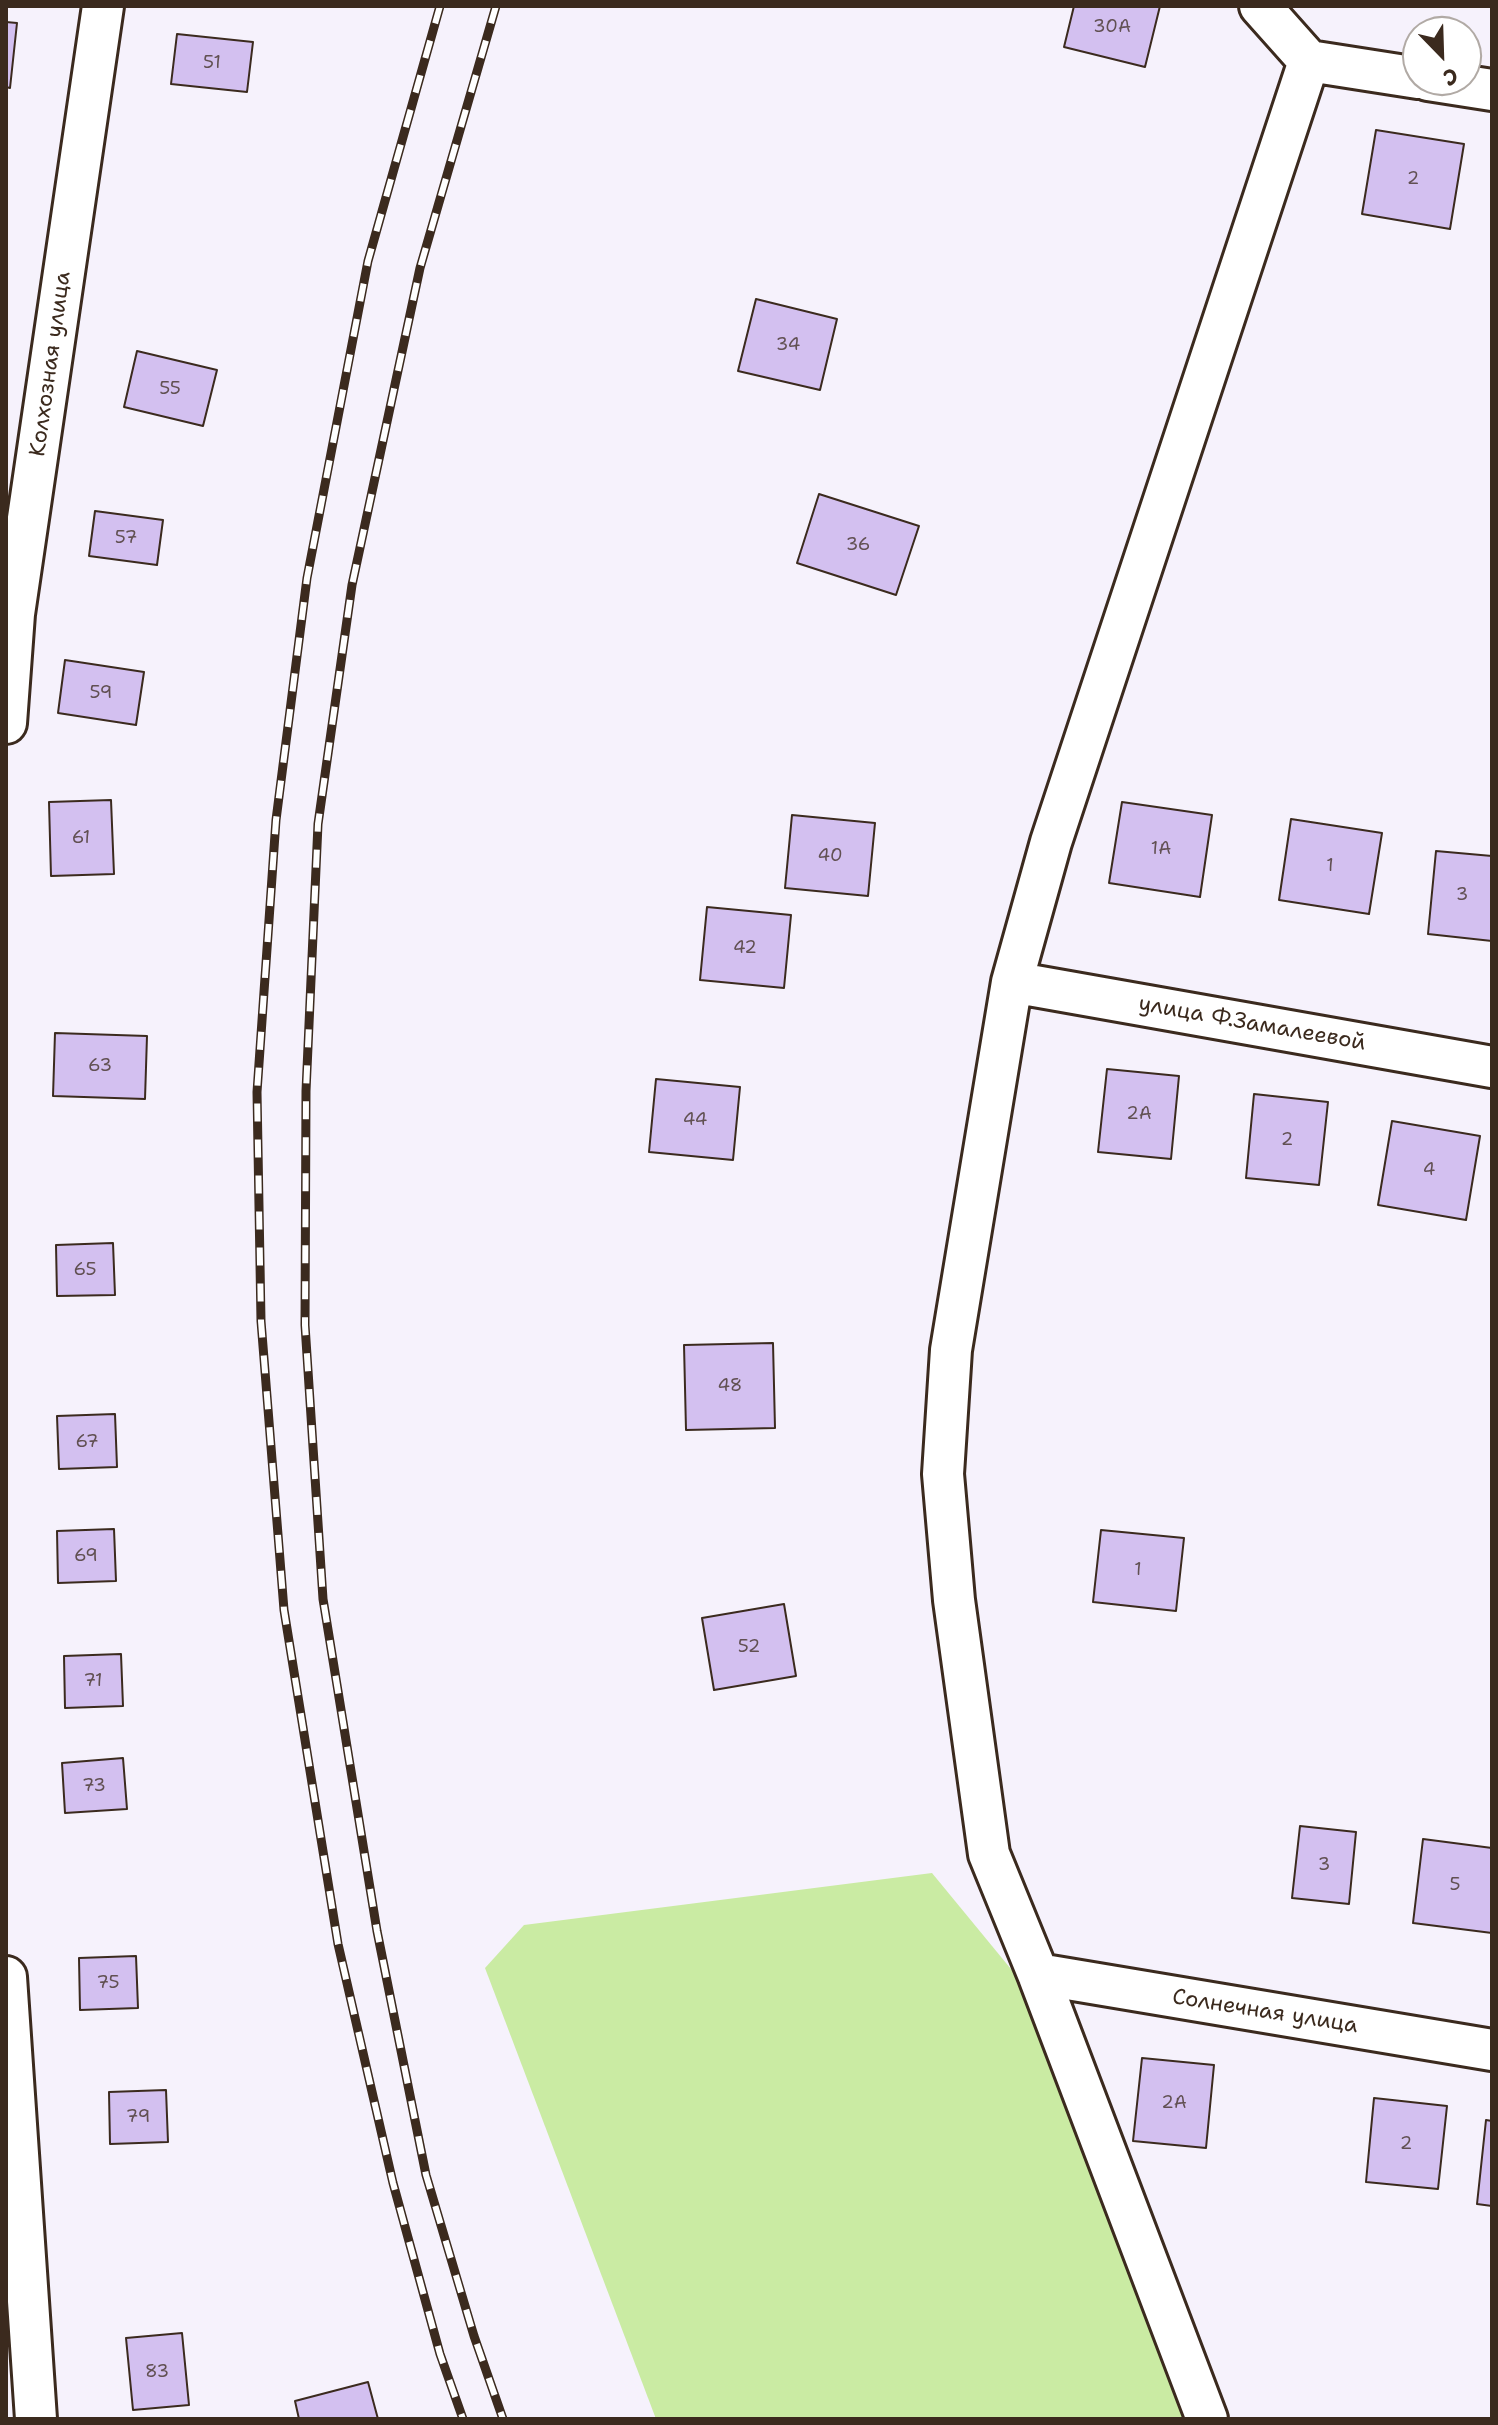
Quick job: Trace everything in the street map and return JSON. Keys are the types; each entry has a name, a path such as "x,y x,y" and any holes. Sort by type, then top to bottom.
{"street":[{"name":"Колхозная улица","path":"6,723 14,614 103,6"},
{"path":"1260,6 1309,61 1402,76"},
{"path":"1207,2419 1038,1974 989,1854 954,1600 943,1474 951,1350 1012,982 1051,842 1309,61"},
{"name":"улица Ф.Замалеевой","path":"1012,982 1492,1067"},
{"name":"Солнечная улица","path":"1038,1974 1492,2050"},
{"path":"6,1977 36,2419"}],"green space":[{"path":"932,1873 1020,1980 1187,2419 656,2419 485,1968 524,1925"}],"building":[{"path":"1074,6 1160,6 1145,67 1064,47"},
{"path":"6,22 17,23 10,88 6,87"},
{"path":"177,34 253,42 247,92 171,84"},
{"path":"1376,130 1464,144 1450,229 1362,214"},
{"path":"756,299 837,319 820,390 738,371"},
{"path":"137,351 217,370 203,426 124,407"},
{"path":"819,494 919,526 896,595 797,563"},
{"path":"95,511 163,520 157,565 89,556"},
{"path":"65,660 144,672 136,725 58,713"},
{"path":"111,800 114,874 51,876 49,802"},
{"path":"1122,802 1212,815 1200,897 1109,883"},
{"path":"792,815 875,823 868,896 785,888"},
{"path":"1291,819 1382,833 1369,914 1279,900"},
{"path":"1436,851 1492,856 1492,941 1428,934"},
{"path":"707,907 791,915 784,988 700,980"},
{"path":"55,1033 147,1036 145,1099 53,1096"},
{"path":"1107,1069 1179,1076 1171,1159 1098,1152"},
{"path":"656,1079 740,1087 733,1160 649,1152"},
{"path":"1254,1094 1328,1102 1319,1185 1246,1178"},
{"path":"1392,1121 1480,1136 1466,1220 1378,1205"},
{"path":"113,1243 115,1295 57,1296 56,1245"},
{"path":"773,1343 775,1428 686,1430 684,1345"},
{"path":"115,1414 117,1467 59,1469 57,1416"},
{"path":"114,1529 116,1581 58,1583 57,1531"},
{"path":"1101,1530 1184,1538 1176,1611 1093,1602"},
{"path":"784,1604 796,1676 714,1690 702,1618"},
{"path":"121,1654 123,1706 65,1708 64,1656"},
{"path":"123,1758 127,1809 65,1813 62,1763"},
{"path":"1300,1826 1356,1832 1349,1904 1292,1898"},
{"path":"1423,1839 1492,1848 1492,1933 1413,1923"},
{"path":"136,1956 138,2008 80,2010 79,1958"},
{"path":"1142,2058 1214,2065 1206,2148 1133,2141"},
{"path":"166,2090 168,2142 110,2144 109,2092"},
{"path":"1374,2098 1447,2106 1438,2189 1366,2182"},
{"path":"1486,2120 1492,2121 1492,2206 1477,2204"},
{"path":"182,2333 189,2405 133,2410 126,2338"},
{"path":"368,2382 378,2419 299,2419 295,2401"}],"railway":[{"path":"440,6 368,261 307,578 276,820 257,1092 261,1321 284,1610 338,1944 393,2183 440,2354 463,2419"},
{"path":"496,6 420,268 352,585 318,824 306,1091 305,1325 323,1599 377,1931 426,2175 474,2336 503,2419"}]}
